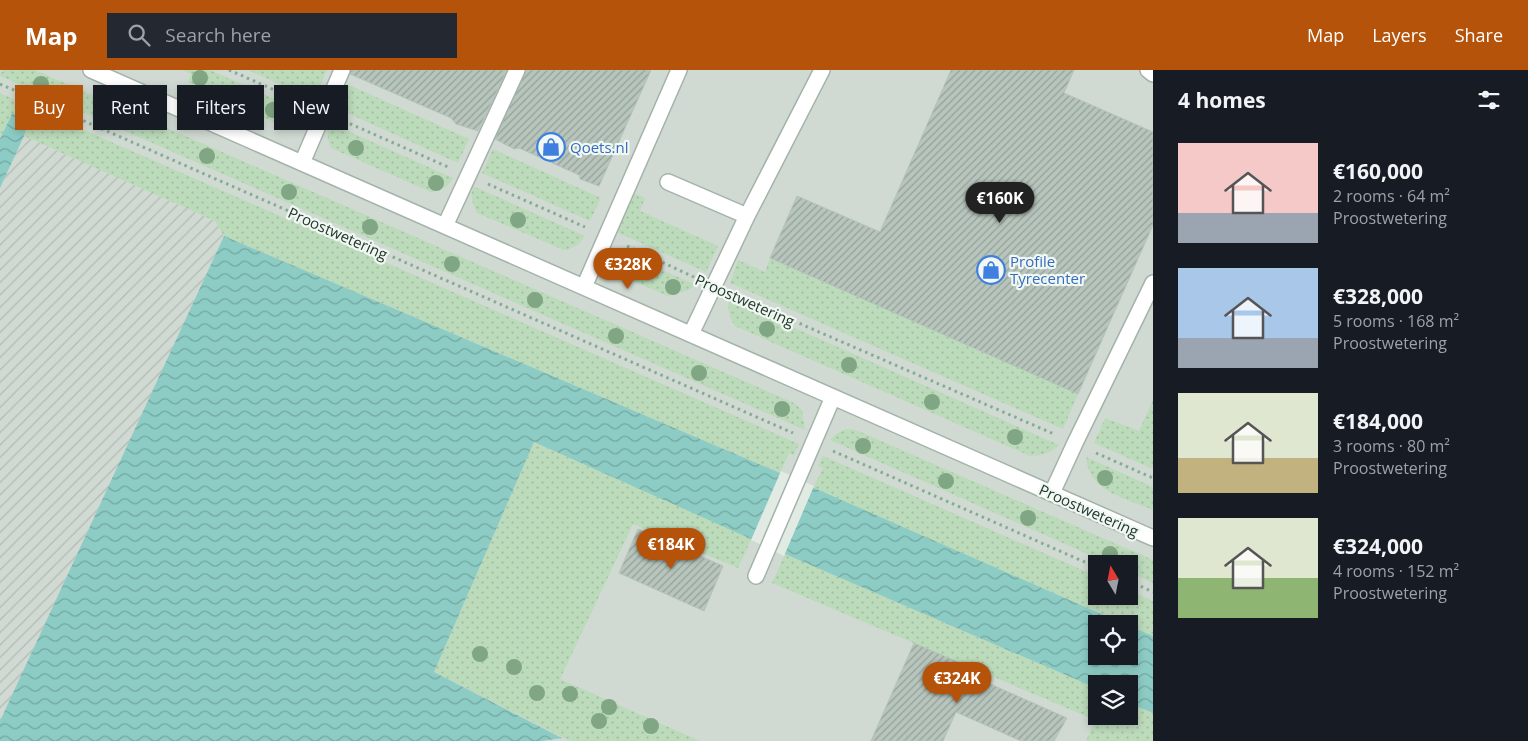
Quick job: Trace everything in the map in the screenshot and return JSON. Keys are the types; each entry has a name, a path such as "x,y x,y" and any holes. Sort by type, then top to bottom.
{"street":[{"name":"Proostwetering","path":"91,70 1153,538"},
{"path":"336,85 342,70"},
{"path":"445,226 517,70"},
{"path":"584,287 679,70"},
{"path":"690,334 747,216 822,70"},
{"path":"1148,70 1153,74"},
{"path":"302,162 316,130"},
{"path":"668,182 747,216"},
{"path":"1052,493 1153,283"},
{"path":"756,576 833,397"}],"path":[{"name":"Proostwetering","path":"229,70 274,90"},
{"name":"Proostwetering","path":"0,84 1088,563"},
{"name":"Proostwetering","path":"348,123 606,236 714,286 1153,478"},
{"path":"1138,586 1153,592"}],"shaded area":[{"path":"0,70 1153,70 1153,741 0,741"},
{"path":"24,136 215,221 224,236 0,721 0,188"}],"green space":[{"path":"5,70 35,70 69,85 20,85 0,76 0,73"},
{"path":"183,70 210,70 243,85 194,85 188,82 191,74"},
{"path":"248,70 327,70 320,85 281,85"},
{"path":"347,85 469,139 458,163 348,113"},
{"path":"83,91 93,95 93,117 83,112"},
{"path":"0,93 15,100 15,116 12,114 0,139"},
{"path":"264,94 274,99 274,122 264,118"},
{"path":"167,128 794,403 802,410 805,430 123,130 167,130"},
{"path":"83,129 799,444 794,455 789,453 780,473 224,236 215,221 24,136 26,130"},
{"path":"328,130 346,130 453,178 444,188 431,192 331,148"},
{"path":"493,149 601,198 590,221 482,173"},
{"path":"473,186 585,236 576,246 564,250 477,213 472,200"},
{"path":"631,192 645,198 640,211 718,246 706,272 612,230"},
{"path":"606,245 696,285 688,290 668,296 607,270 604,260"},
{"path":"770,258 1078,394 1063,429 730,283 738,260 765,272"},
{"path":"729,299 1059,445 1046,454 1030,456 735,326 729,313"},
{"path":"1153,400 1153,469 1094,443 1105,418 1139,431"},
{"path":"846,429 856,430 1153,560 1153,583 1138,576 1138,555 1090,555 830,440 836,434"},
{"path":"534,442 752,538 738,568 633,524 560,679 700,741 570,741 434,672"},
{"path":"823,456 1088,572 1088,605 1138,605 1138,594 1153,601 1153,636 1138,630 1138,615 1103,615 813,488 823,468 818,466"},
{"path":"1086,457 1153,487 1153,510 1120,497 1101,486 1088,469"},
{"path":"785,554 1088,685 1088,717 772,583"},
{"path":"1138,707 1153,713 1153,741 1086,741 1093,725 1138,725"}],"water":[{"path":"12,114 15,114 15,130 26,130 0,188 0,139"},
{"path":"224,236 780,473 1103,615 1088,615 1088,665 1138,665 1138,630 1153,636 1153,713 1138,707 1138,675 1088,675 1088,685 785,554 534,442 434,672 562,738 542,741 0,741 0,721"}],"pier":[{"path":"781,471 814,486 784,556 751,540"}],"building":[{"path":"351,70 507,70 478,131 456,124 451,118 350,74"},
{"path":"526,70 651,70 599,186 580,179 579,175 519,148 514,149 495,139"},
{"path":"951,70 1074,70 1064,93 1153,132 1153,225 1078,394 770,258 797,196 880,232"},
{"path":"638,529 723,566 704,611 619,573"},
{"path":"914,643 974,669 972,676 1067,718 1054,741 1021,741 956,712 943,741 871,741"}],"place":[{"name":"Qoets.nl","path":"551,147"},
{"name":"Profile Tyrecenter","path":"991,270"}]}
